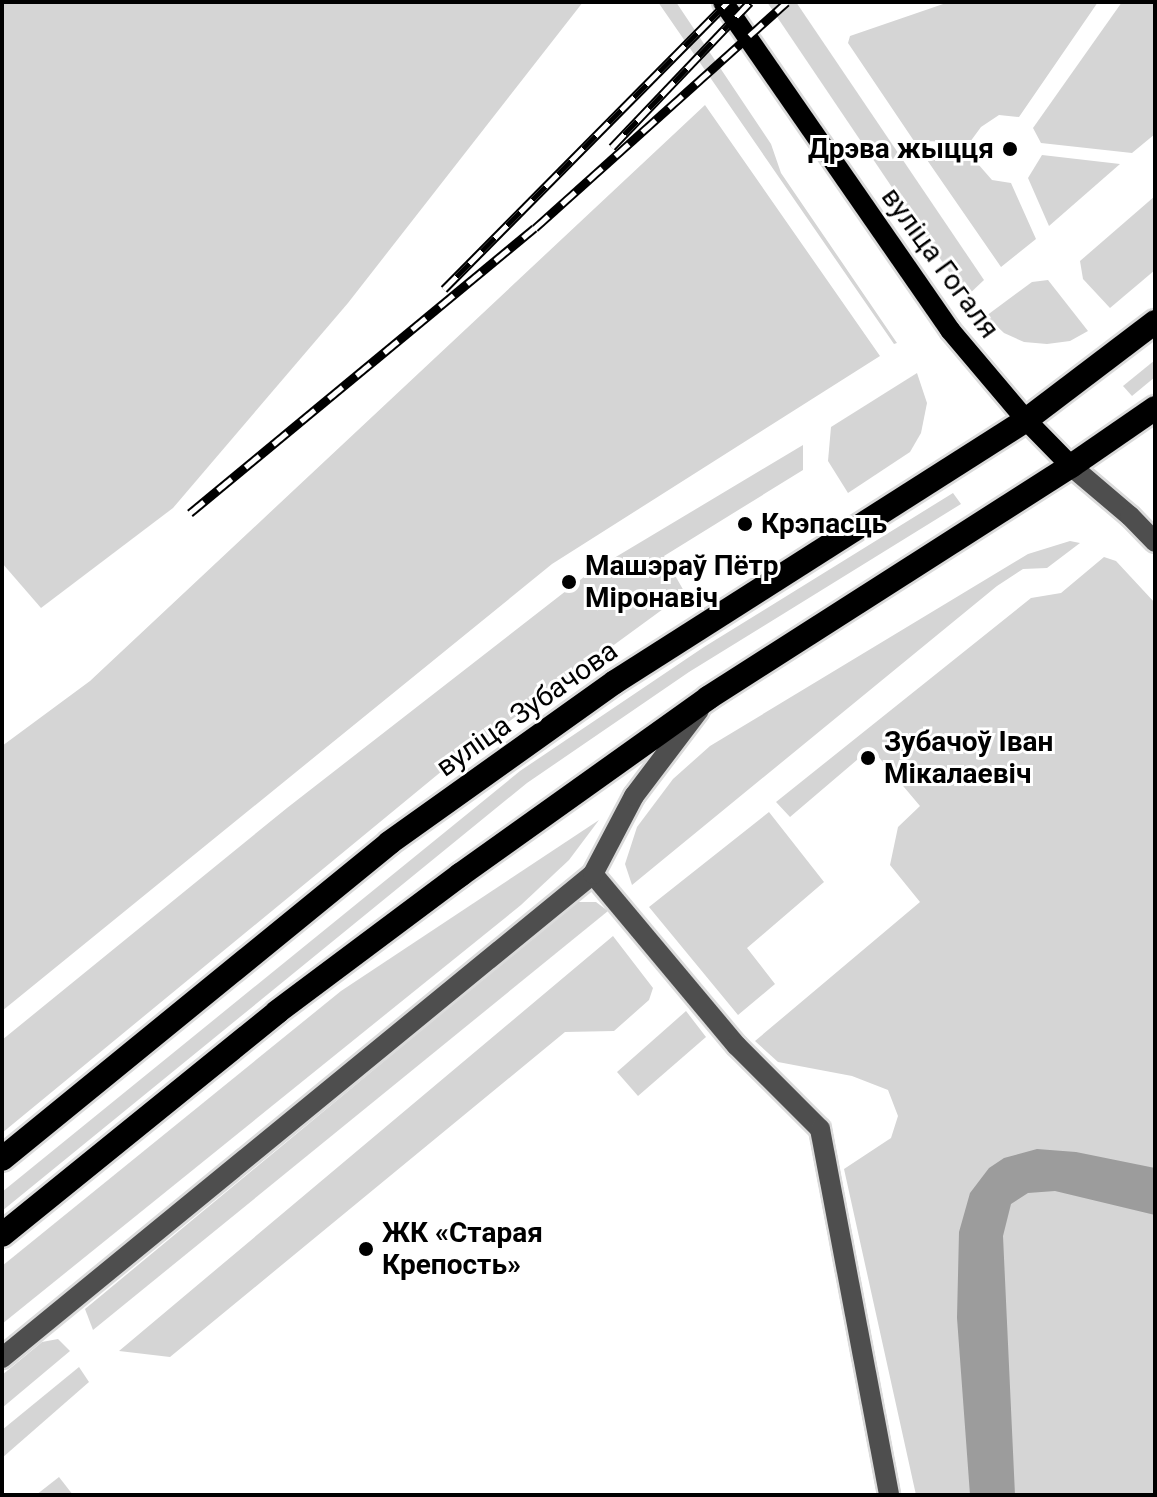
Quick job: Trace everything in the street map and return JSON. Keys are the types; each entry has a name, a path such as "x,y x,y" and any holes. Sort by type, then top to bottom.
{"highway":[{"name":"вуліца Зубачова","path":"2,1159 389,843 615,682 1026,420 1155,322"},
{"path":"2,1235 277,1012 460,875 708,698 1071,466 1155,408"}],"main road":[{"name":"вуліца Гогаля","path":"723,2 950,330 1026,420 1071,466"}],"street":[{"path":"1071,466 1130,516 1155,542"},
{"path":"2,1358 593,874 634,796 708,698"},
{"path":"593,874 737,1046 820,1129 889,1495"}],"shaded area":[{"path":"2,2 583,2 348,303 173,508 41,608 2,563"},
{"path":"658,2 676,2 771,144 781,173 897,343 894,344"},
{"path":"767,2 796,2 984,280 966,297"},
{"path":"949,2 1098,2 1019,117 999,115 981,127 970,142 914,141 848,43 850,36"},
{"path":"1122,2 1155,2 1155,134 1132,153 1041,143 1033,128"},
{"path":"705,105 880,356 552,564 2,1011 2,746 90,681"},
{"path":"1042,155 1120,164 1049,226 1028,178"},
{"path":"971,156 992,180 1011,183 1036,239 1001,267 925,157"},
{"path":"1155,196 1155,270 1110,308 1083,279 1080,261"},
{"path":"1048,280 1088,331 1070,341 1047,344 1024,342 1004,333 986,316 1032,282"},
{"path":"1155,360 1155,377 1132,396 1123,386"},
{"path":"917,373 927,403 921,433 910,452 848,493 828,461 831,427"},
{"path":"803,445 803,470 664,556 685,593 448,766 2,1133 2,1040 287,808 589,573"},
{"path":"953,493 961,504 689,672 527,783 2,1211 2,1192 520,771 704,647"},
{"path":"1070,541 1080,543 1047,568 1023,569 997,586 632,885 625,864 637,827 673,779 710,746 1028,554"},
{"path":"1104,557 1116,561 1155,603 1155,1495 916,1495 844,1169 891,1138 898,1116 888,1090 852,1076 778,1062 755,1041 920,902 890,865 898,827 920,806 871,748 790,817 776,802 1031,598 1061,593"},
{"path":"769,812 824,882 747,948 775,984 738,1015 649,907"},
{"path":"599,820 569,860 521,905 2,1324 2,1266 341,991"},
{"path":"576,902 596,902 608,911 93,1330 85,1309"},
{"path":"613,936 653,988 649,1000 614,1031 565,1032 170,1357 119,1351"},
{"path":"686,1011 706,1037 638,1096 617,1072"},
{"path":"1037,1149 1076,1152 1155,1168 1155,1215 1055,1191 1028,1193 1011,1204 1003,1236 1015,1495 970,1495 957,1318 959,1232 970,1193 989,1168 1004,1158"},
{"path":"58,1339 70,1351 2,1408 2,1375 42,1342"},
{"path":"79,1367 89,1382 2,1458 2,1430"},
{"path":"59,1477 73,1495 36,1495"}],"railway":[{"path":"444,289 728,2"},
{"path":"612,147 750,2"},
{"path":"190,513 535,228 787,2"}],"place":[{"name":"Дрэва жыцця","path":"1010,149"},
{"name":"Крэпасць","path":"745,524"},
{"name":"Машэраў Пётр Міронавіч","path":"569,582"},
{"name":"Зубачоў Іван Мікалаевіч","path":"868,758"},
{"name":"ЖК «Старая Крепость»","path":"366,1249"}]}
